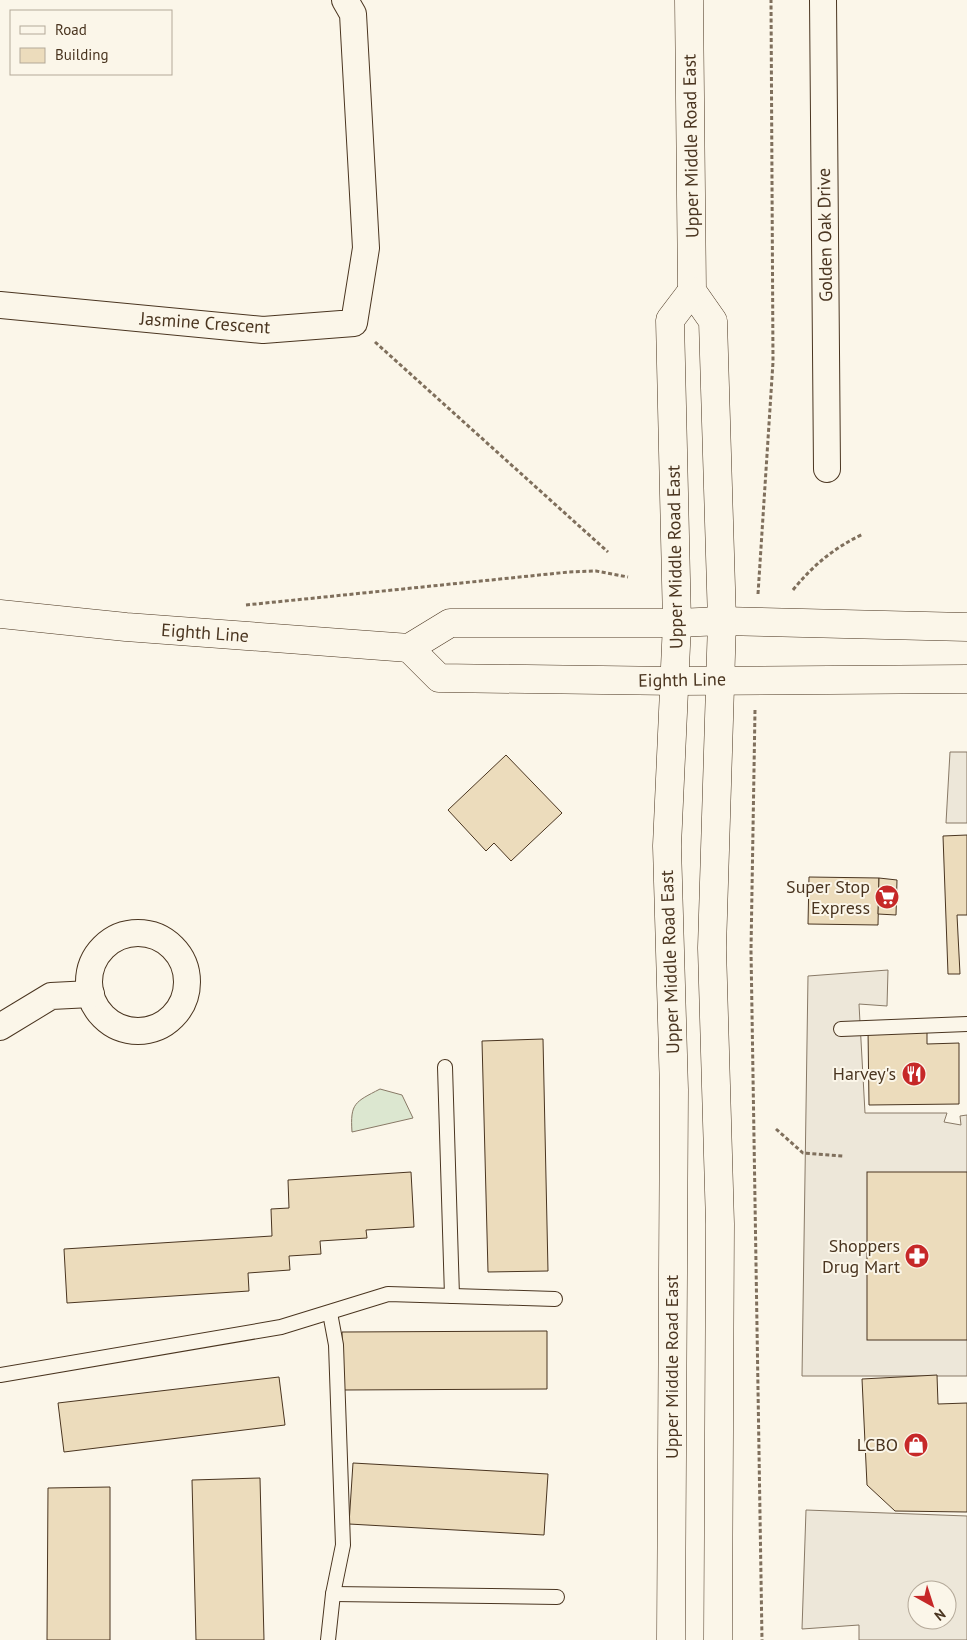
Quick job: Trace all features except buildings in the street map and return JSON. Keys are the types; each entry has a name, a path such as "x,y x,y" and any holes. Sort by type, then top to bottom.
{"main road":[{"name":"Upper Middle Road East","path":"670,1640 674,1090 667,846 678,623 670,320 692,291 689,0"},
{"path":"692,291 713,321 722,620 722,679 712,948 720,1224 718,1640"},
{"name":"Eighth Line","path":"0,614 126,627 410,648 439,678 676,681 722,679 967,679"},
{"path":"410,648 450,623 678,623 722,620 967,627"}],"street":[{"path":"346,0 353,14 366,248 354,323"},
{"name":"Golden Oak Drive","path":"823,0 827,469"},
{"name":"Jasmine Crescent","path":"0,305 263,330 354,323"},
{"path":"0,1027 51,996 90,994"}],"lane":[{"path":"841,1029 967,1024"},
{"path":"445,1066 452,1296"},
{"path":"0,1375 281,1327 388,1294 555,1299"},
{"path":"328,1640 333,1594 343,1545 336,1345 330,1313"},
{"path":"333,1594 556,1597"}],"path":[{"path":"757,621 773,362 771,0"},
{"path":"354,323 608,552"},
{"path":"793,590 825,556 842,544 863,534"},
{"path":"241,605 569,572 596,571 628,577"},
{"path":"756,679 751,950 762,1640"},
{"path":"776,1129 803,1153 843,1156"}],"green space":[{"path":"380,1089 402,1095 413,1118 352,1132 352,1115 356,1104"}],"shaded area":[{"path":"950,752 967,752 967,823 946,823"},
{"path":"888,970 887,1006 859,1004 865,1113 947,1113 944,1122 961,1125 960,1116 967,1115 967,1376 802,1376 808,976"},
{"path":"806,1510 967,1516 967,1640 859,1640 859,1625 802,1629"}],"place":[{"name":"Super Stop Express","path":"887,897"},
{"name":"Harvey's","path":"914,1074"},
{"name":"Shoppers Drug Mart","path":"917,1256"},
{"name":"LCBO","path":"916,1445"}]}
